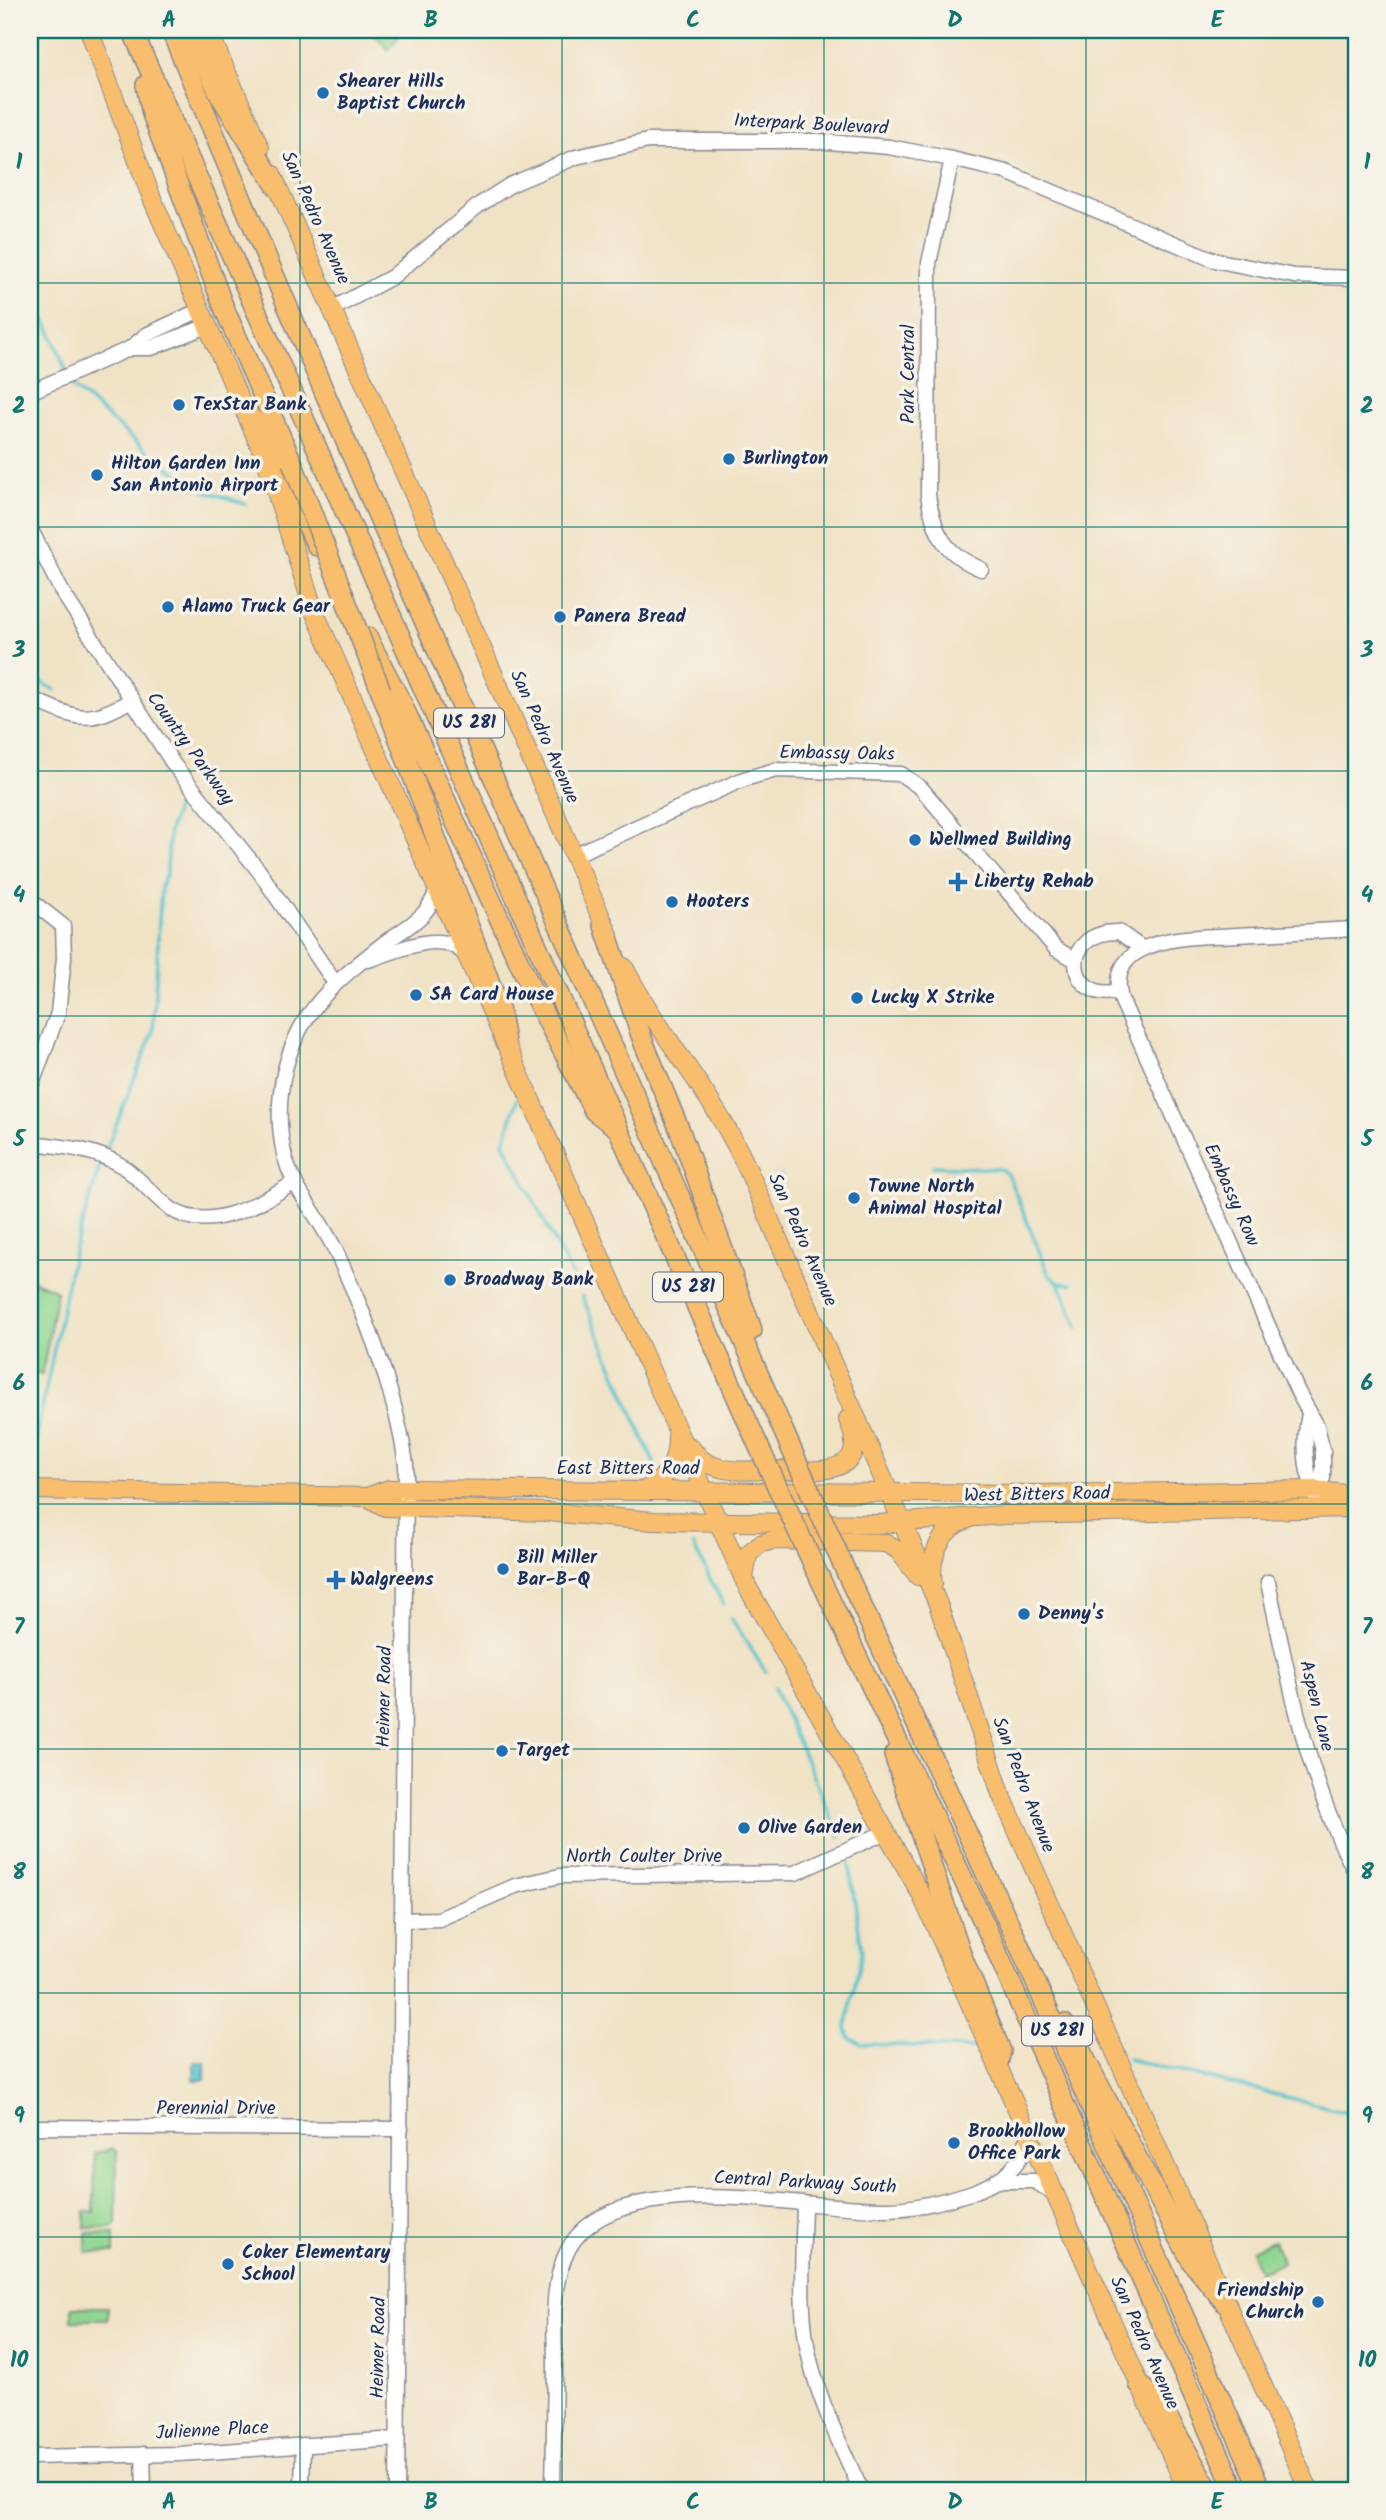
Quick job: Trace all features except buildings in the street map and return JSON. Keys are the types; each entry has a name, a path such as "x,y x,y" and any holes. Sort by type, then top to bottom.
{"highway":[{"name":"US 281","path":"171,30 250,220 410,587 790,1446 1042,1996 1261,2490"},
{"path":"189,30 221,97 277,187"},
{"name":"US 281","path":"134,34 758,1445 985,1925 1235,2490"},
{"path":"134,34 152,114 192,225 233,329 292,462 381,691 499,1007 505,1042"},
{"path":"246,412 263,432 304,521 396,692 535,998 594,1111 618,1129"},
{"path":"603,923 643,1041 680,1131 749,1320 775,1412"},
{"path":"881,1707 902,1784 955,1939 1001,2052 998,2063"},
{"path":"1042,1996 1073,2034 1192,2262 1227,2305"},
{"path":"1139,2384 1162,2408 1209,2490"}],"main road":[{"name":"San Pedro Avenue","path":"89,30 144,178 265,460 314,611 744,1581 921,1894 1187,2490"},
{"name":"San Pedro Avenue","path":"208,30 603,923 638,994 698,1079 729,1130 846,1391 938,1604 1001,1794 1309,2490"},
{"path":"678,1432 702,1460 721,1469 833,1470 845,1463 854,1446 853,1435 843,1410 846,1391"},
{"path":"647,1489 664,1478 673,1465 678,1432"},
{"name":"East Bitters Road","path":"30,1490 367,1497 389,1489 890,1493"},
{"name":"West Bitters Road","path":"890,1493 1317,1490 1356,1496"},
{"name":"East Bitters Road","path":"367,1497 385,1507 547,1512 653,1521 718,1522"},
{"name":"West Bitters Road","path":"718,1522 903,1522 974,1517 1356,1508"},
{"path":"938,1604 932,1574 936,1549 954,1526 974,1517"},
{"path":"744,1581 748,1554 769,1541 878,1542 889,1544 900,1552 938,1604"}],"street":[{"name":"Interpark Boulevard","path":"332,309 392,277 479,205 510,185 576,156 648,141 817,141 889,147 952,159 1017,177 1214,260 1294,276 1356,278"},
{"name":"Park Central","path":"952,159 929,263 928,495 934,525 945,546 961,561 981,569"},
{"path":"30,392 50,380 131,348 146,335 204,318"},
{"name":"Country Parkway","path":"30,528 61,590 174,765 260,871 335,983"},
{"path":"30,698 75,715 97,718 131,700"},
{"name":"Embassy Oaks","path":"574,855 744,779 776,770 901,774 921,788 1056,948 1076,960 1078,976 1088,989 1099,993 1119,991"},
{"name":"Heimer Road","path":"397,2490 406,1489 400,1421 391,1392 340,1258 295,1182 282,1130 283,1078 302,1025 335,983 367,961 382,945 421,919 437,889"},
{"path":"30,900 63,926 64,958 58,1013 30,1089"},
{"path":"1119,991 1118,979 1123,965 1143,949 1181,938 1356,929"},
{"path":"1076,960 1080,946 1092,935 1105,932 1119,932 1143,949"},
{"name":"Heimer Road","path":"367,961 439,941 459,947 468,958"},
{"name":"Embassy Row","path":"1119,991 1309,1414 1317,1426 1323,1451 1323,1478 1317,1490 1316,1511"},
{"path":"30,1143 93,1153 122,1166 169,1208 192,1216 231,1215 249,1210 295,1182"},
{"name":"Aspen Lane","path":"1268,1582 1302,1738 1332,1824 1356,1874"},
{"name":"North Coulter Drive","path":"402,1920 439,1919 516,1886 560,1876 795,1873 887,1832"},
{"name":"Perennial Drive","path":"30,2127 401,2129"},
{"path":"1000,2181 1021,2158 1028,2132"},
{"name":"Central Parkway South","path":"554,2490 555,2292 564,2259 580,2234 612,2213 657,2202 705,2196 753,2196 804,2205 892,2209 949,2199 1000,2181 1034,2181 1055,2194"},
{"path":"804,2205 803,2292 809,2358 830,2421 861,2490"},
{"name":"Julienne Place","path":"30,2457 143,2454 397,2439"},
{"path":"302,2490 303,2445"},
{"path":"143,2454 144,2490"}],"green space":[{"path":"372,30 404,30 388,50"},
{"path":"30,1279 57,1291 42,1375 30,1371"},
{"path":"113,2149 117,2152 116,2225 111,2228 85,2228 85,2212 94,2212 95,2153"},
{"path":"86,2233 114,2234 114,2253 86,2252"},
{"path":"1274,2241 1282,2263 1259,2272 1251,2250"},
{"path":"72,2307 108,2307 108,2320 72,2320"}],"water":[{"path":"194,2062 205,2062 205,2080 194,2080"}],"waterway":[{"path":"30,296 47,323 67,373"},
{"path":"70,380 73,387 155,458 200,489 245,504"},
{"path":"30,676 55,690"},
{"path":"106,1150 153,1032 161,886 167,872 169,832 179,799"},
{"path":"517,1099 504,1143 573,1277"},
{"path":"30,1469 73,1254 100,1165"},
{"path":"933,1166 1001,1169 1008,1175 1049,1275 1059,1283 1078,1327"},
{"path":"1059,1283 1071,1284"},
{"path":"582,1296 654,1463"},
{"path":"693,1545 723,1604"},
{"path":"731,1618 766,1672"},
{"path":"774,1688 840,1837"},
{"path":"849,1863 862,1951 846,2028 849,2038 863,2044 974,2048"},
{"path":"1128,2059 1356,2114"}],"place":[{"name":"Shearer Hills Baptist Church","path":"323,93"},
{"name":"TexStar Bank","path":"179,405"},
{"name":"Burlington","path":"729,459"},
{"name":"Hilton Garden Inn San Antonio Airport","path":"97,475"},
{"name":"Alamo Truck Gear","path":"168,607"},
{"name":"Panera Bread","path":"560,617"},
{"name":"Wellmed Building","path":"915,840"},
{"name":"Liberty Rehab","path":"958,882"},
{"name":"Hooters","path":"672,902"},
{"name":"SA Card House","path":"416,995"},
{"name":"Lucky X Strike","path":"857,998"},
{"name":"Towne North Animal Hospital","path":"854,1198"},
{"name":"Broadway Bank","path":"450,1280"},
{"name":"Bill Miller Bar-B-Q","path":"503,1569"},
{"name":"Walgreens","path":"336,1580"},
{"name":"Denny's","path":"1024,1614"},
{"name":"Target","path":"502,1751"},
{"name":"Olive Garden","path":"744,1828"},
{"name":"Brookhollow Office Park","path":"954,2143"},
{"name":"Coker Elementary School","path":"228,2264"},
{"name":"Friendship Church","path":"1318,2302"}]}
